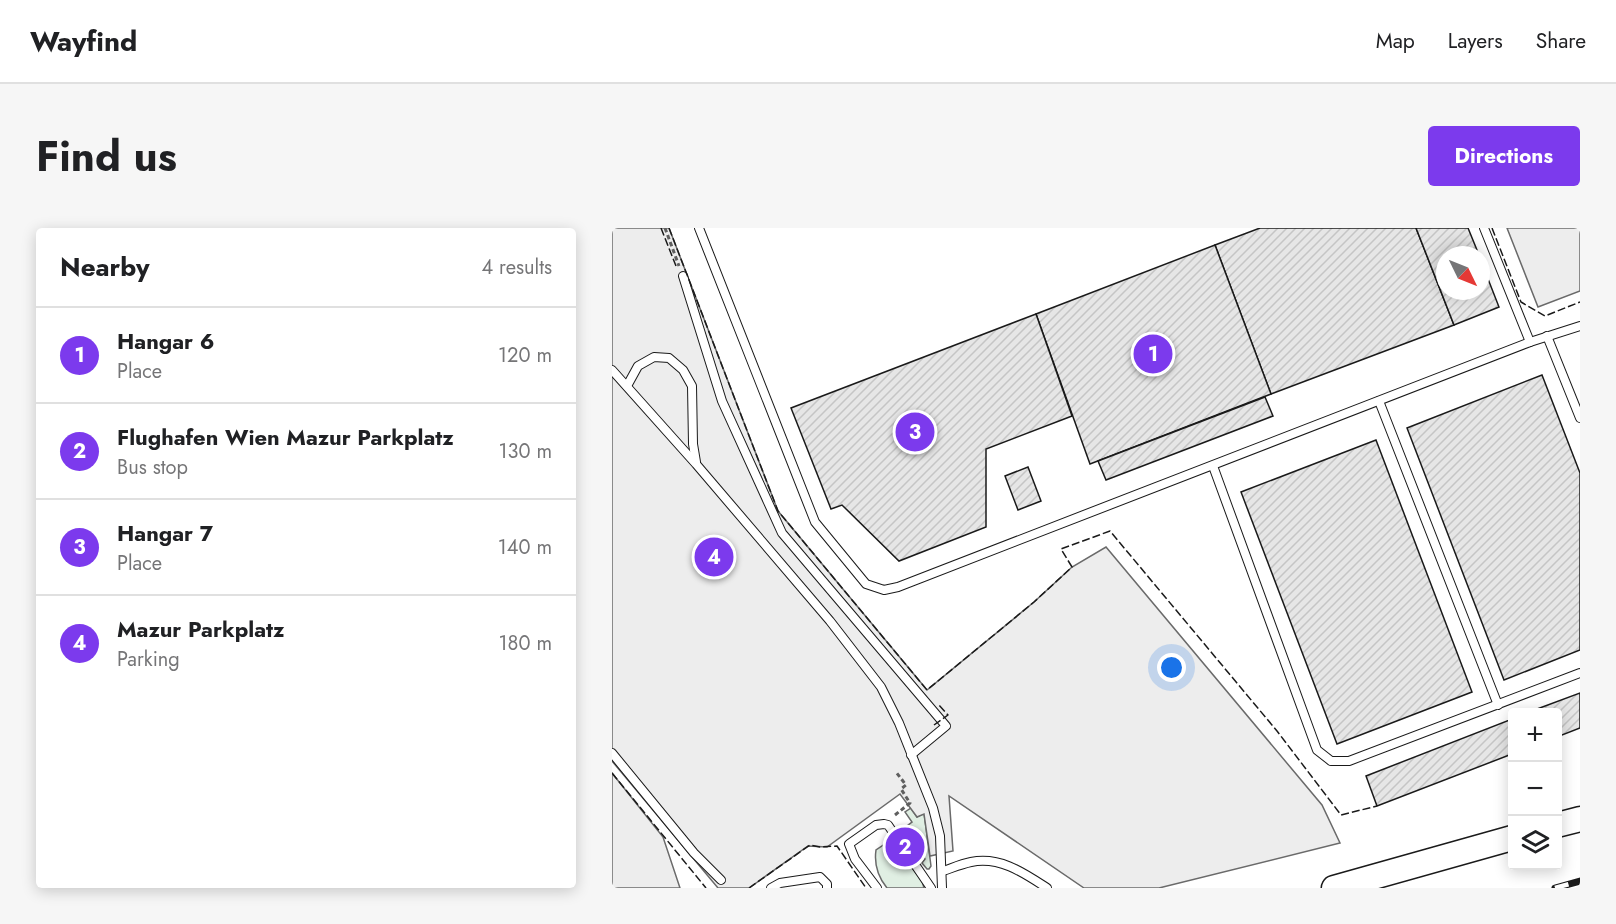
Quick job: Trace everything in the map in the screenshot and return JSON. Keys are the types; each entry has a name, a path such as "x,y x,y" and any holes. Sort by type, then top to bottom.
{"main road":[{"path":"1562,824 1580,819"},
{"path":"1334,888 1508,839"}],"lane":[{"path":"699,228 815,522 866,584 884,590 898,587 1530,342 1580,326"},
{"path":"1484,228 1530,342"},
{"path":"683,276 722,401 782,533 946,726 911,755"},
{"path":"1547,336 1580,418"},
{"path":"627,386 638,366 654,357 669,358 683,370 692,386 693,444 696,464"},
{"path":"612,370 696,464 854,651 881,687 899,723 933,808 940,836 942,888"},
{"path":"1379,401 1498,705"},
{"path":"1213,466 1317,750 1331,761 1349,761 1580,673"},
{"path":"612,753 694,853 721,880"},
{"path":"877,888 855,859 849,844 880,824 888,825 932,888"},
{"path":"943,871 972,861 998,862 1021,871 1042,887"},
{"path":"771,888 780,883 820,877 827,884 827,888"}],"path":[{"path":"665,228 683,276"},
{"path":"893,816 910,803 901,789 906,785 896,772"}],"green space":[{"path":"911,808 917,817 924,813 931,866 929,869 922,863 925,859 903,829 912,822 905,812"},
{"path":"890,843 896,846 922,881 924,888 887,888 877,870 876,850"}],"shaded area":[{"path":"612,228 669,228 778,511 927,690 1034,602 1072,567 1106,547 1322,805 1340,843 1159,888 1084,888 949,796 953,851 930,856 924,814 917,817 900,794 827,847 808,846 749,888 718,888 612,761"},
{"path":"1507,228 1580,228 1580,291 1538,307"},
{"path":"612,773 663,837 680,888 612,888"}],"building":[{"path":"1260,228 1416,228 1436,279 1436,300 1444,300 1454,325 1271,394 1215,245"},
{"path":"1416,228 1468,228 1475,246 1436,246 1436,279"},
{"path":"1215,245 1271,394 1090,464 1036,314"},
{"path":"1490,284 1499,307 1454,325 1444,300 1490,300"},
{"path":"1036,314 1072,416 986,449 986,527 899,561 842,505 831,509 791,408"},
{"path":"1542,375 1580,473 1580,650 1504,680 1407,428"},
{"path":"1265,397 1273,416 1106,480 1098,461"},
{"path":"1376,440 1472,692 1337,744 1241,492"},
{"path":"1028,467 1041,501 1018,510 1005,476"},
{"path":"1580,693 1580,728 1562,735 1562,708 1540,708"},
{"path":"1508,721 1508,756 1377,806 1366,776"}],"railway":[{"path":"1555,888 1580,881"}],"fence":[{"path":"661,228 676,266"},
{"path":"669,228 778,511 927,690 1034,602 1072,567 1061,549 1110,531 1277,731 1341,815 1377,806"},
{"path":"1492,228 1521,302 1545,316 1580,302"},
{"path":"934,725 948,715 938,704"},
{"path":"612,773 706,888"},
{"path":"749,888 810,845 837,846 866,888"}],"place":[{"name":"Hangar 6","path":"1153,354"},
{"name":"Hangar 7","path":"915,432"},
{"name":"Mazur Parkplatz","path":"714,557"},
{"name":"Flughafen Wien Mazur Parkplatz","path":"905,847"}]}
